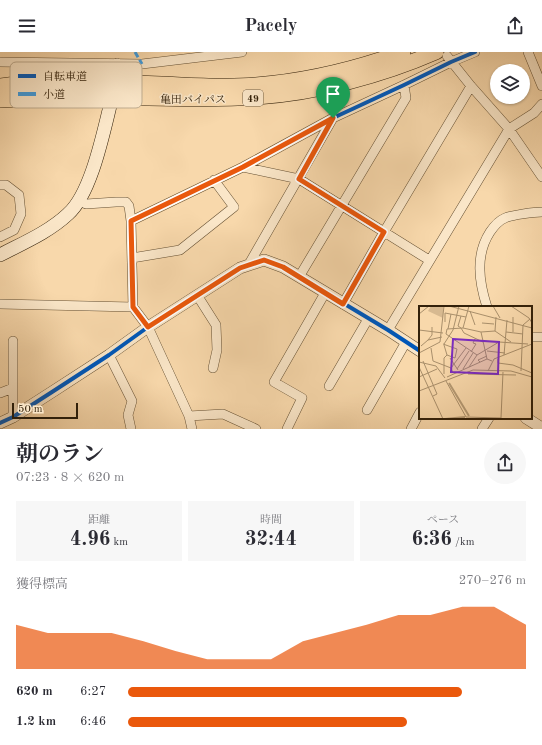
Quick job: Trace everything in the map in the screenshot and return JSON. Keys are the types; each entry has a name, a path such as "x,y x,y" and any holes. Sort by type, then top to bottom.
{"highway":[{"name":"亀田バイパス","path":"387,64 404,52"},
{"name":"亀田バイパス","path":"142,89 187,86 254,86 320,76 353,68 445,56"},
{"name":"49","path":"0,86 10,85"},
{"name":"49","path":"0,100 10,100"}],"main road":[{"path":"0,255 37,236 56,224 69,214 80,201 92,172 109,108"}],"street":[{"path":"142,64 242,52"},
{"path":"131,221 243,167 333,118 404,85 445,56 475,52"},
{"path":"528,52 542,86"},
{"path":"445,56 509,129 542,177"},
{"path":"0,62 10,62"},
{"path":"299,277 406,98 404,85"},
{"path":"343,304 471,86"},
{"path":"388,330 509,129 534,113 542,104"},
{"path":"250,264 333,118"},
{"path":"243,167 299,179 430,260"},
{"path":"132,258 180,250 234,207 214,180"},
{"path":"0,185 6,185 19,195 21,214 14,230 0,237"},
{"path":"80,201 86,204 126,202 129,206 131,221 133,307 148,327 189,416 192,429"},
{"path":"487,306 483,294 480,271 481,251 485,240 495,225 506,217 542,212"},
{"path":"0,423 13,417 240,268 264,260 283,267 419,350"},
{"path":"287,429 302,398 274,382 325,293"},
{"path":"197,295 216,325 217,350 213,368"},
{"path":"0,304 133,307"},
{"path":"329,386 368,319"},
{"path":"12,341 13,417"},
{"path":"367,410 406,342"},
{"path":"108,355 132,400 128,415 131,429"},
{"path":"0,393 13,388"},
{"path":"189,416 223,414 256,429"},
{"path":"411,429 419,414"},
{"path":"482,429 488,419"},
{"path":"528,419 542,428"}],"marked path":[{"path":"135,52 141,62"}],"cycle path":[{"path":"131,221 243,167 333,118 475,52"},
{"path":"0,423 13,417 52,392 109,355 148,327 240,268 264,260 283,267 419,350"}],"route":[{"path":"333,118 299,179 384,232 343,304 283,267 264,260 240,268 148,327 133,307 131,221 243,167 333,118"}]}
